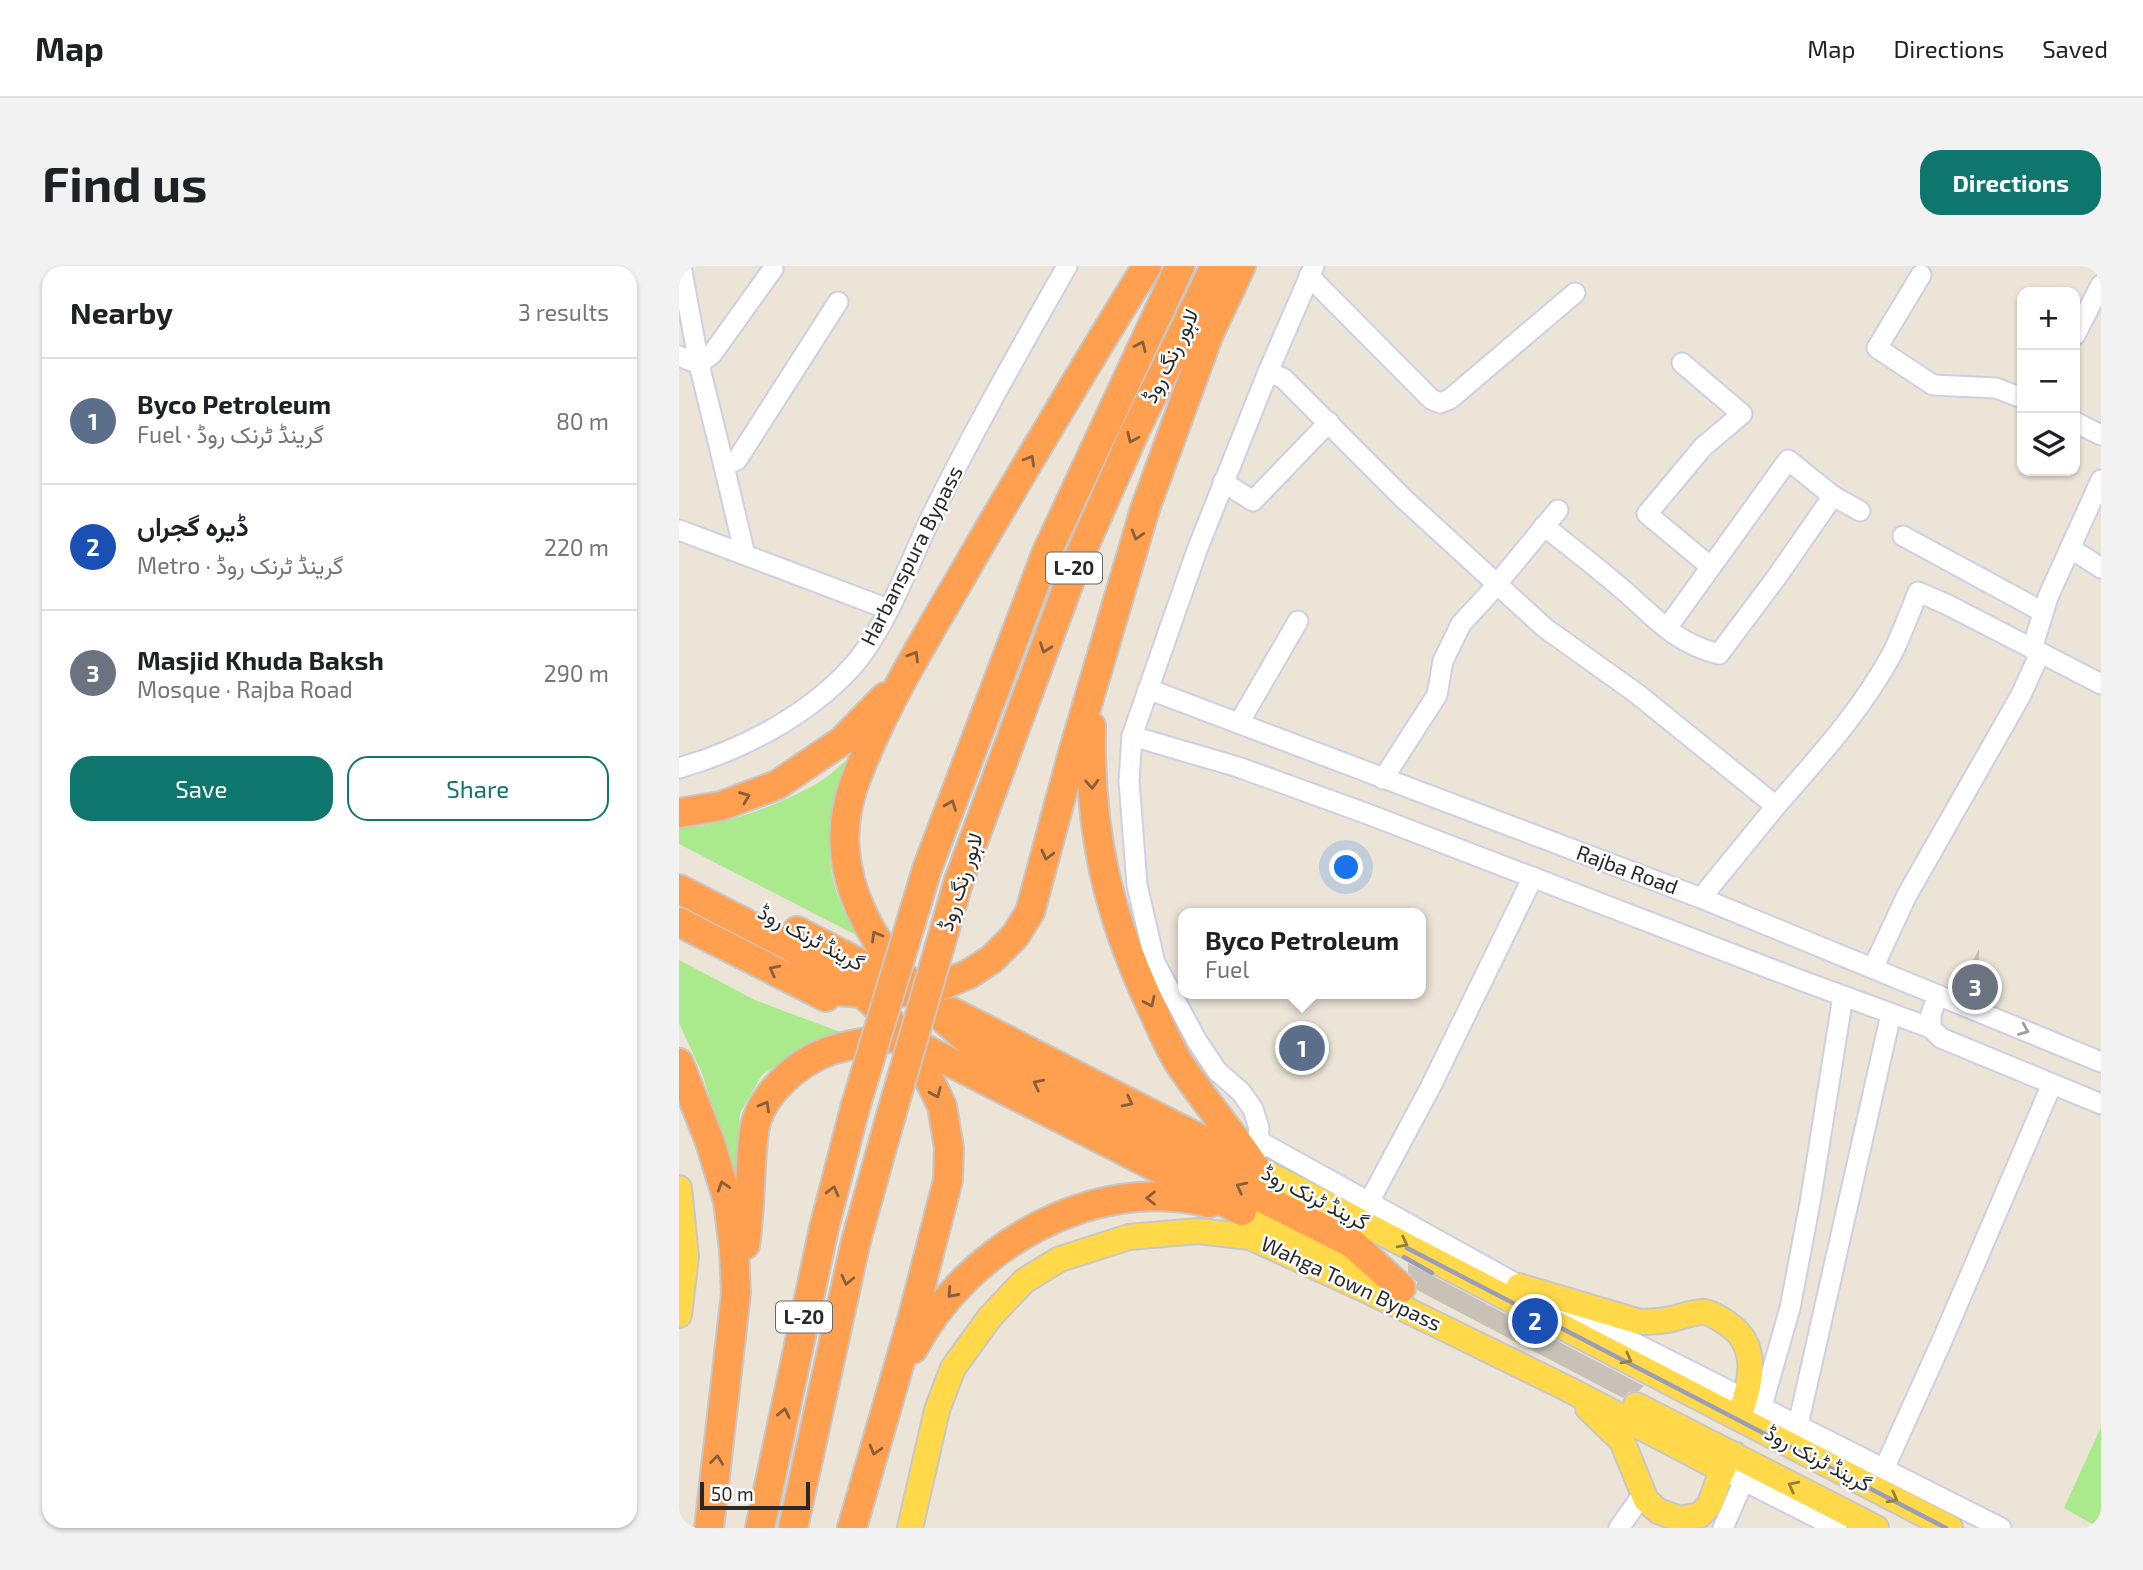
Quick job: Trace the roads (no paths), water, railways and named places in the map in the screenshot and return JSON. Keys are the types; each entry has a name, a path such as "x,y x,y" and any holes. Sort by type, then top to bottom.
{"highway":[{"path":"1147,266 1074,384 898,684 852,784 845,818 845,850 851,884 864,914 888,955 915,992 957,1032 1007,1069 1353,1244 1401,1288"},
{"name":"لاہور رنگ روڈ","path":"760,1528 824,1228 855,1108 927,869 1046,554 1180,266"},
{"name":"لاہور رنگ روڈ","path":"793,1528 856,1241 959,880 1076,564 1135,431 1215,266"},
{"path":"811,989 886,995 943,985 969,974 992,959 1015,936 1030,912 1072,756 1158,473 1209,334 1241,266"},
{"path":"679,813 721,806 777,785 842,741 898,684"},
{"path":"1092,691 1090,762 1093,810 1103,873 1117,924 1133,967 1178,1062 1257,1154"},
{"name":"گرینڈ ٹرنک روڈ","path":"679,869 996,1035 1257,1154"},
{"path":"679,890 790,946 863,994 884,1013 927,1075 941,1106 949,1148 948,1180 894,1384 852,1528"},
{"name":"گرینڈ ٹرنک روڈ","path":"679,922 811,989 1246,1224"},
{"path":"709,1528 736,1293 748,1226 755,1128 762,1108 782,1082 799,1068 828,1051 899,1036 957,1032 996,1035"},
{"path":"679,1063 710,1142 728,1201 736,1293"},
{"path":"894,1384 936,1311 971,1271 1006,1244 1049,1220 1098,1204 1140,1197 1191,1198 1246,1224"}],"main road":[{"name":"گرینڈ ٹرنک روڈ","path":"1257,1154 1490,1287 1950,1528"},
{"path":"679,1188 686,1257 679,1315"},
{"name":"گرینڈ ٹرنک روڈ","path":"1246,1224 1282,1228 1876,1528"},
{"name":"Wahga Town Bypass","path":"910,1528 937,1410 953,1368 990,1317 1024,1281 1060,1259 1129,1237 1246,1224 1366,1290 1731,1471"},
{"path":"1519,1286 1640,1322 1661,1321 1706,1312 1721,1319 1743,1336 1748,1347 1751,1367 1749,1405"},
{"path":"1568,1389 1622,1441 1643,1494 1658,1511 1680,1519 1700,1515 1731,1471"}],"street":[{"path":"681,266 699,364 745,555"},
{"name":"Harbanspura Bypass","path":"679,768 726,751 804,709 853,666 870,644 944,493 1067,266"},
{"path":"699,364 720,345 773,269"},
{"path":"1575,293 1450,399 1440,403 1431,399 1312,271 1223,482 1132,736 1129,781 1137,885 1156,963 1197,1041 1217,1071 1248,1101 1257,1118 1257,1154 1369,1202 1519,1286 1749,1405 1798,1425 2001,1528"},
{"path":"1921,275 1877,348 1933,385 1996,388 2017,396"},
{"path":"2080,325 2101,285"},
{"path":"724,466 737,460 838,302"},
{"path":"679,356 699,364"},
{"path":"1682,363 1742,414 1703,447 1647,513 1711,567"},
{"path":"1268,372 1283,379 1405,500 1545,628 1636,693 1776,806"},
{"path":"1223,482 1253,501 1329,422"},
{"path":"2080,424 2101,435"},
{"path":"1667,628 1788,460 1833,496 1860,511"},
{"path":"1873,968 1907,895 2021,695 2036,651 2043,612 2101,480"},
{"path":"1544,526 1667,628 1696,648 1719,654 1833,496"},
{"path":"1383,779 1437,695 1443,661 1461,624 1558,510"},
{"path":"679,530 888,609"},
{"path":"1903,536 2043,612"},
{"path":"2070,548 2101,568"},
{"path":"1701,898 1856,711 1892,652 1918,592 1947,604 2101,684"},
{"path":"1239,723 1299,621"},
{"name":"Rajba Road","path":"1148,689 1701,898 2101,1062"},
{"path":"1132,736 1238,767 1533,877 1891,1014 2101,1104"},
{"path":"1369,1202 1430,1088 1533,877"},
{"path":"1936,1033 1931,1014 1938,995"},
{"path":"1749,1405 1790,1308 1810,1203 1843,996"},
{"path":"1798,1425 1891,1014"},
{"path":"1884,1469 2052,1084"},
{"path":"1723,1528 1731,1471 1837,1528"},
{"path":"1619,1528 1643,1494"}],"tunnel":[{"path":"1725,1462 1741,1411"}],"railway":[{"path":"1407,1248 1946,1528"},
{"path":"1404,1257 1432,1273"}],"place":[{"name":"Masjid Khuda Baksh","path":"1975,987"},
{"name":"Byco Petroleum","path":"1302,1048"},
{"name":"ڈیرہ گجراں","path":"1535,1321"}]}
